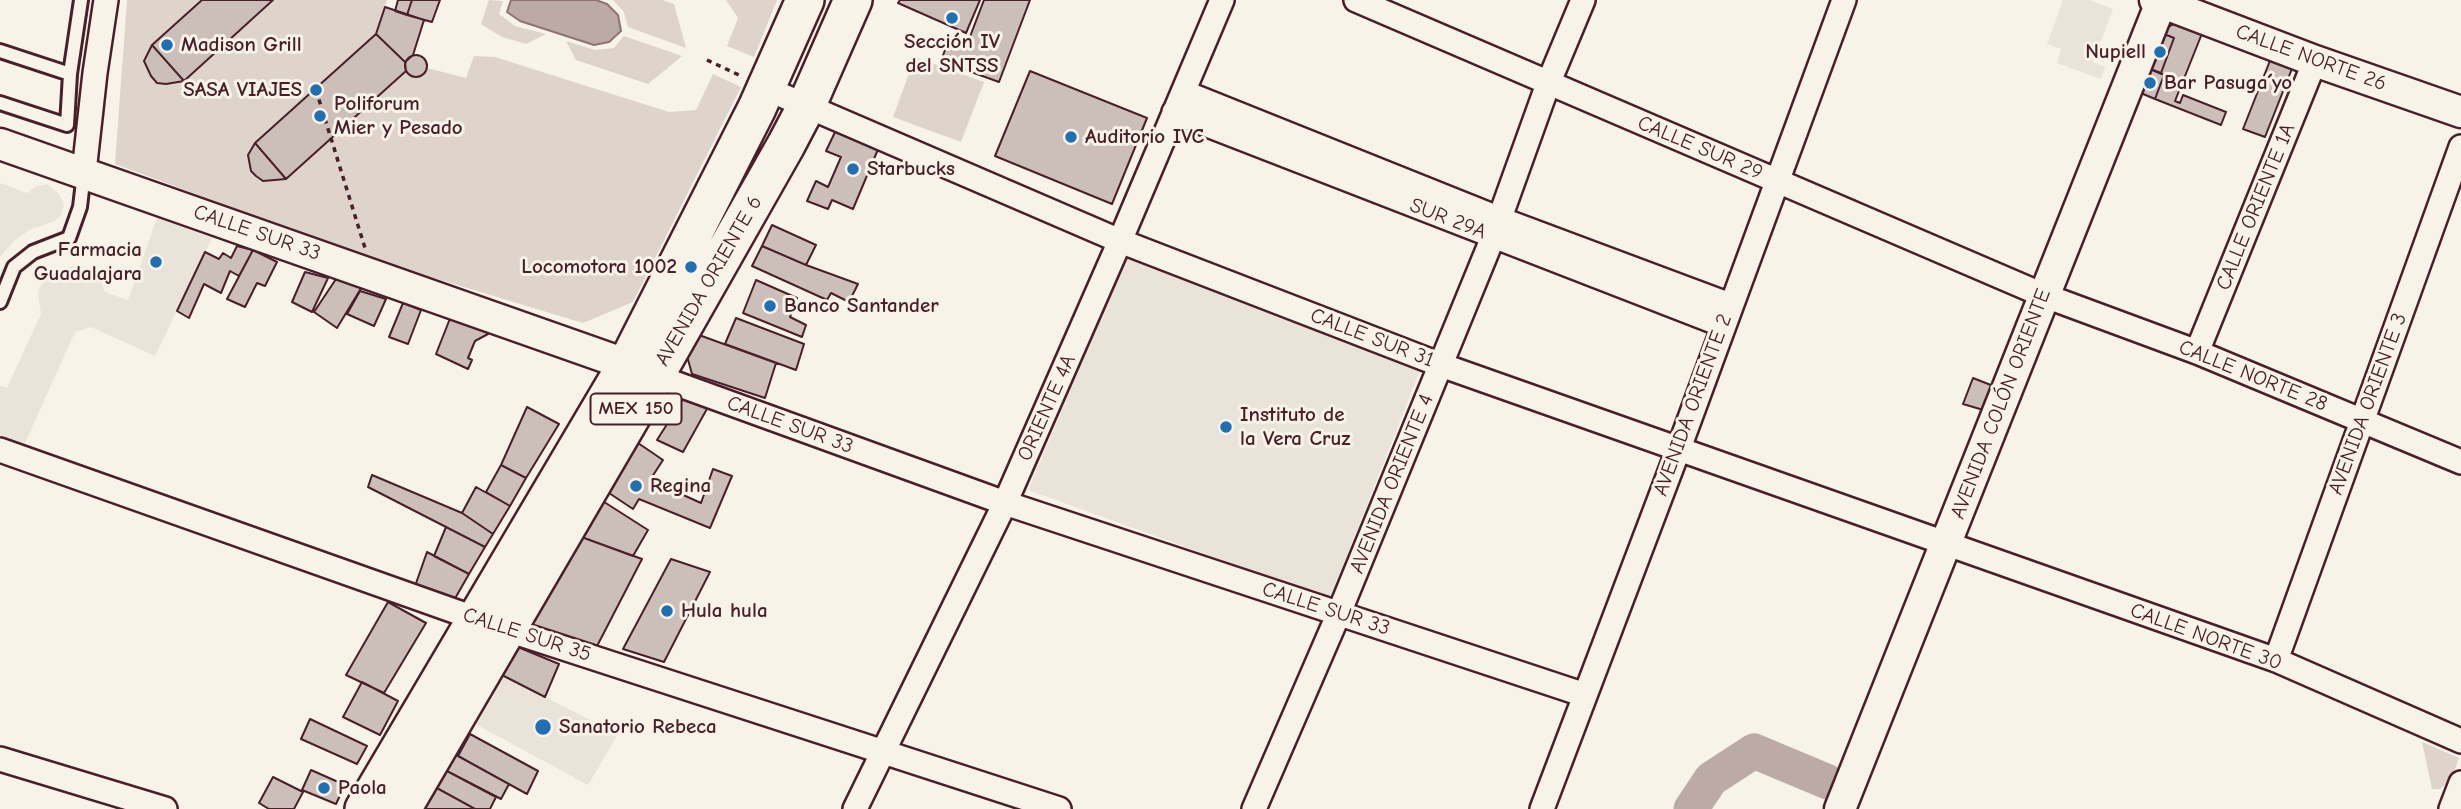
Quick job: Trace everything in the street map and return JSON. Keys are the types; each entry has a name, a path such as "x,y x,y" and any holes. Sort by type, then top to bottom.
{"main road":[{"name":"AVENIDA ORIENTE 6","path":"641,370 805,0"},
{"name":"AVENIDA ORIENTE 6","path":"364,809 490,624 641,370 801,117 853,0"},
{"path":"761,98 775,124 786,127 801,117"},
{"name":"AVENIDA ORIENTE 6","path":"402,809 490,624"}],"street":[{"path":"85,172 106,0"},
{"name":"ORIENTE 4A","path":"855,809 1005,503 1222,0"},
{"name":"CALLE SUR 29","path":"1356,0 2043,295"},
{"name":"AVENIDA ORIENTE 4","path":"1254,809 1339,613 1497,228 1548,84 1583,0"},
{"name":"AVENIDA ORIENTE 2","path":"1542,809 1844,0"},
{"name":"CALLE NORTE 26","path":"2160,1 2315,61 2461,112"},
{"name":"AVENIDA COLÓN ORIENTE","path":"1840,809 2160,1"},
{"name":"CALLE ORIENTE 1A","path":"2197,352 2315,61"},
{"name":"SUR 29A","path":"1178,102 1726,315"},
{"name":"CALLE SUR 31","path":"801,117 1441,365 1946,545"},
{"name":"CALLE SUR 33","path":"0,144 641,370 1005,503 1584,695"},
{"name":"AVENIDA ORIENTE 3","path":"2276,660 2461,148"},
{"name":"CALLE NORTE 28","path":"2043,295 2197,352 2461,462"},
{"name":"CALLE SUR 35","path":"0,450 490,624 882,750 1028,804 1059,809"},
{"name":"CALLE NORTE 30","path":"1946,545 2276,660 2461,741"},
{"path":"0,759 165,809"},
{"path":"2451,809 2461,783"}],"lane":[{"path":"0,103 67,125 69,74 81,0"},
{"path":"0,51 69,74"},
{"path":"0,302 14,267 33,252 69,238 80,207 85,172"}],"path":[{"path":"707,60 761,98"},
{"path":"316,90 368,258"}],"shaded area":[{"path":"127,0 202,0 152,45 147,53 144,62 151,76 157,83 166,84 184,81 273,0 387,0 376,34 251,148 248,155 251,171 263,181 286,179 406,71 415,77 420,76 427,68 466,78 474,56 495,57 669,112 696,110 713,74 741,87 633,302 583,323 368,258 115,164"},
{"path":"489,0 503,1 499,14 515,26 546,34 526,44 502,37 481,24"},
{"path":"511,0 596,0 607,4 618,15 621,31 609,42 594,45 520,21 507,12"},
{"path":"613,0 662,0 674,4 686,48 628,27 624,12"},
{"path":"726,0 777,0 754,57 727,46 738,18"},
{"path":"2063,0 2090,0 2113,9 2093,62 2105,67 2101,79 2057,63 2061,49 2047,44"},
{"path":"624,36 682,56 648,84 576,60 566,41 595,50 614,48"},
{"path":"915,57 984,82 961,142 893,117"},
{"path":"0,183 27,193 35,187 47,184 59,194 64,206 55,221 29,230 14,241 0,257"},
{"path":"157,218 212,238 155,356 91,327 75,332 25,443 0,435 0,386 7,388 41,314 39,288 48,276 57,271 82,266 99,275 105,292 128,300"},
{"name":"Instituto de la Vera Cruz","path":"1128,255 1422,365 1330,599 1028,490"},
{"name":"Sanatorio Rebeca","path":"498,673 618,734 588,785 470,721"},
{"path":"2422,742 2459,758 2451,780 2440,789 2432,789"}],"building":[{"path":"202,0 273,0 184,81 152,45"},
{"path":"398,0 412,0 407,15 395,11"},
{"path":"412,0 440,0 432,22 407,15"},
{"name":"Sección IV del SNTSS","path":"900,0 980,0 966,33 898,3"},
{"path":"984,0 1030,0 999,82 941,61 950,36 968,42"},
{"path":"385,7 424,20 413,55 405,62 376,34"},
{"path":"2179,21 2203,31 2175,101 2180,103 2183,95 2226,112 2221,125 2155,99 2174,38 2159,32"},
{"name":"Nupiell","path":"2159,32 2174,38 2161,73 2145,67"},
{"name":"Poliforum Mier y Pesado","path":"376,34 405,62 406,71 286,179 255,143"},
{"path":"152,45 184,81 157,83 144,61"},
{"path":"2273,53 2295,61 2265,137 2243,129"},
{"path":"416,55 424,58 427,66 424,74 416,77 408,74 405,66 408,58"},
{"name":"Bar Pasuga´yo","path":"2145,67 2164,75 2155,99 2136,91"},
{"name":"Auditorio IVC","path":"1030,71 1147,118 1112,204 995,156"},
{"name":"Starbucks","path":"836,130 879,147 853,209 832,200 828,209 807,201 816,181 828,187 841,157 826,151"},
{"path":"255,143 286,179 263,181 251,171 248,155"},
{"path":"772,225 816,245 806,265 762,246"},
{"path":"237,246 253,250 239,276 230,271 221,293 204,284 189,318 177,311 205,252 219,259 223,253 231,258"},
{"path":"762,246 858,284 849,302 831,293 827,300 752,266"},
{"path":"253,250 277,262 265,286 257,283 245,307 227,299"},
{"path":"305,272 328,278 312,312 292,302"},
{"path":"338,276 363,285 337,328 314,312"},
{"name":"Banco Santander","path":"756,280 797,298 790,317 806,325 802,337 743,313"},
{"path":"360,291 386,299 374,326 347,314"},
{"path":"403,303 421,310 408,344 389,337"},
{"path":"451,316 487,329 488,334 475,341 468,358 472,360 468,369 436,354"},
{"path":"736,318 804,344 796,370 725,344"},
{"path":"699,335 776,363 765,398 692,374 687,356"},
{"path":"1973,378 2006,391 1997,414 1963,404"},
{"path":"683,399 708,407 683,452 657,440"},
{"path":"527,407 559,424 526,478 501,465"},
{"name":"Regina","path":"638,443 663,460 650,480 701,503 713,469 732,476 710,528 639,499 633,509 606,491"},
{"path":"501,465 526,478 510,506 486,492"},
{"path":"372,475 462,513 493,534 485,547 368,487"},
{"path":"476,487 510,506 493,534 462,513"},
{"path":"601,500 648,530 633,556 576,535"},
{"path":"446,527 485,547 469,574 434,556"},
{"path":"576,535 642,559 596,648 523,622"},
{"path":"427,552 469,574 453,602 414,589"},
{"name":"Hula hula","path":"671,559 710,572 664,662 623,649"},
{"path":"388,602 426,623 384,693 346,675"},
{"path":"513,645 559,664 545,697 498,673"},
{"path":"362,682 398,701 380,735 343,717"},
{"path":"310,719 367,746 357,764 301,739"},
{"path":"470,734 538,771 527,794 458,756"},
{"path":"455,754 509,784 501,799 445,770"},
{"name":"Paola","path":"311,770 345,785 336,804 302,790"},
{"path":"445,770 496,797 490,809 475,809 435,787"},
{"path":"273,777 303,792 294,809 269,809 259,803"},
{"path":"435,787 475,809 426,809 423,807"}],"waterway":[{"path":"1691,809 1711,779 1754,751 1828,782"}],"place":[{"name":"Sección IV del SNTSS","path":"952,18"},
{"name":"Madison Grill","path":"167,45"},
{"name":"Nupiell","path":"2160,52"},
{"name":"Bar Pasuga´yo","path":"2150,83"},
{"name":"SASA VIAJES","path":"316,90"},
{"name":"Poliforum Mier y Pesado","path":"320,116"},
{"name":"Auditorio IVC","path":"1071,137"},
{"name":"Starbucks","path":"853,169"},
{"name":"Farmacia Guadalajara","path":"156,262"},
{"name":"Locomotora 1002","path":"691,267"},
{"name":"Banco Santander","path":"770,306"},
{"name":"Instituto de la Vera Cruz","path":"1226,427"},
{"name":"Regina","path":"636,486"},
{"name":"Hula hula","path":"667,611"},
{"name":"Sanatorio Rebeca","path":"543,727"},
{"name":"Paola","path":"324,788"}]}
